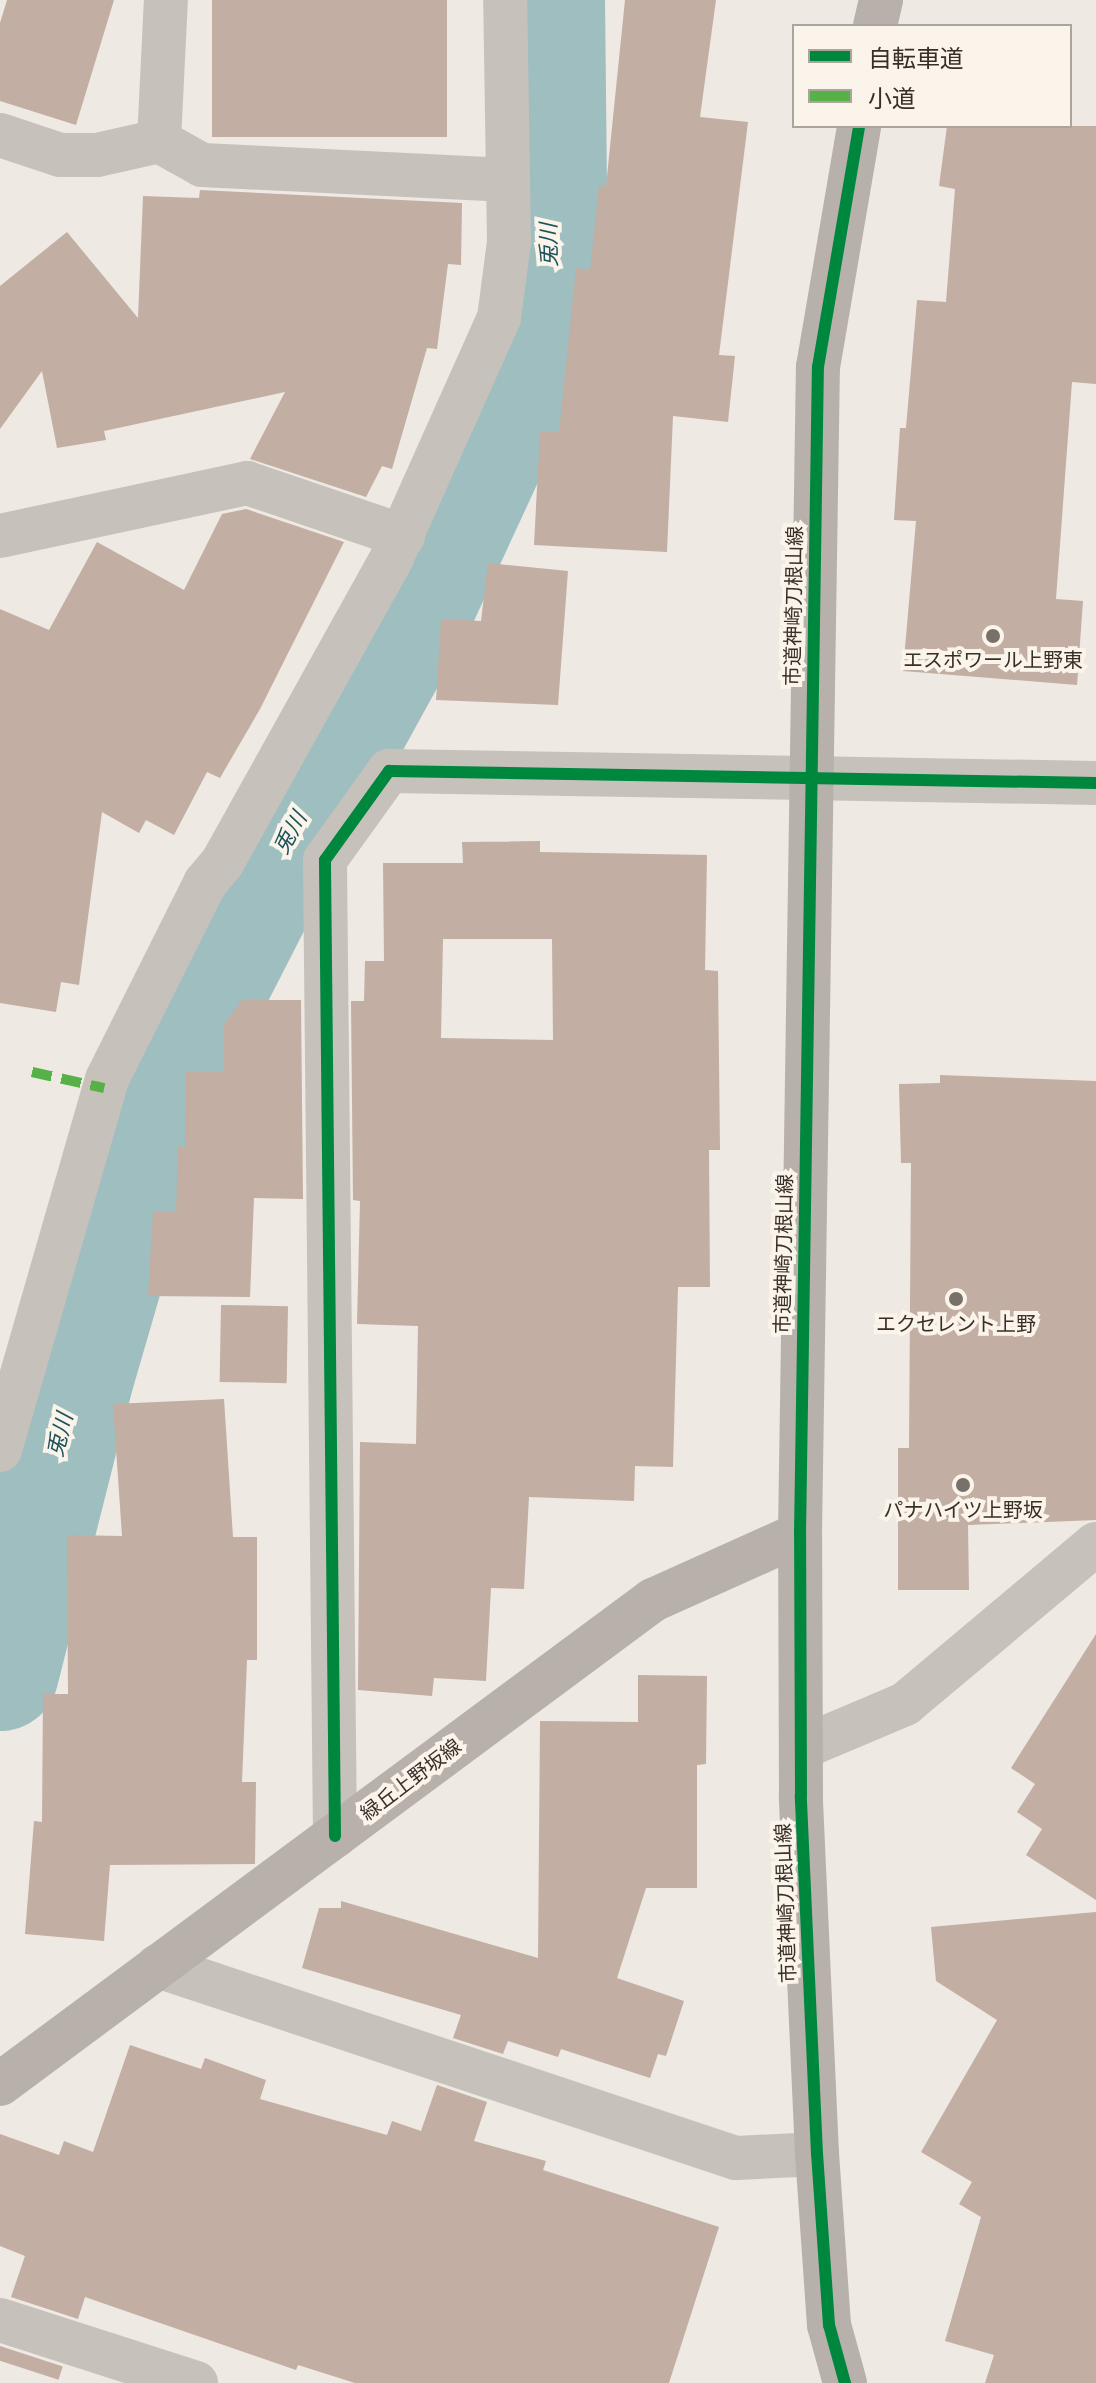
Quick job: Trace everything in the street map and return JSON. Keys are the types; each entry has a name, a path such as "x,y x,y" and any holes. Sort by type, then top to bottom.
{"street":[{"path":"159,141 166,0"},
{"path":"2,1435 107,1079 205,883 222,863 403,536 499,318 508,263 505,0"},
{"path":"875,24 881,0"},
{"name":"市道神崎刀根山線","path":"845,2383 829,2325 817,2154 801,1748 800,1534 818,367 859,128"},
{"path":"0,135 60,155 97,155 159,141 202,165 508,180"},
{"path":"0,536 247,483 403,536"},
{"path":"335,1836 325,860 389,771 811,781 1096,783"},
{"name":"緑丘上野坂線","path":"0,2084 653,1600 800,1534"},
{"path":"801,1748 905,1704 1096,1544"},
{"path":"158,1966 736,2158 817,2154"},
{"path":"0,2320 196,2383"}],"building":[{"path":"7,0 114,0 76,125 0,101 0,23"},
{"path":"212,0 447,0 447,137 212,137"},
{"path":"625,0 716,0 700,117 748,122 719,355 735,356 728,422 673,416 667,552 534,545 540,431 559,432 576,268 590,270 599,186 606,186"},
{"path":"1096,126 1096,384 1072,382 1056,599 1083,601 1077,685 903,671 916,521 894,520 900,428 906,428 917,300 946,302 955,189 939,186 947,128"},
{"path":"200,190 462,203 461,265 448,264 437,349 427,348 392,469 382,466 366,497 250,459 285,392 104,431 106,440 57,448 42,371 0,429 0,286 67,232 138,318 143,196 199,198"},
{"path":"246,509 344,542 260,709 220,778 207,772 174,835 146,820 139,833 102,812 79,985 61,982 56,1012 0,1003 0,609 49,630 97,542 184,590 222,514"},
{"path":"488,563 568,571 558,705 436,700 441,619 481,621"},
{"path":"540,841 540,852 707,855 705,970 718,971 720,1150 709,1150 710,1287 678,1287 673,1467 635,1466 634,1501 529,1497 524,1589 491,1588 486,1681 434,1678 432,1696 358,1690 360,1442 416,1444 418,1326 357,1324 360,1201 353,1200 351,1001 364,1001 365,961 384,961 383,863 463,863 462,842","holes":["443,939 552,939 553,1040 441,1038"]},
{"path":"242,1000 301,1000 303,1199 254,1198 250,1297 148,1296 153,1211 176,1212 178,1146 185,1147 186,1071 224,1071 224,1024"},
{"path":"940,1075 1096,1081 1096,1520 968,1525 969,1590 898,1590 898,1448 909,1448 911,1163 901,1163 899,1084 940,1083"},
{"path":"221,1305 288,1306 287,1383 220,1382"},
{"path":"224,1399 233,1537 257,1537 257,1660 247,1660 242,1782 256,1782 255,1864 110,1865 104,1941 25,1934 34,1821 42,1822 43,1694 68,1694 67,1535 122,1536 113,1404"},
{"path":"1096,1634 1096,1900 1026,1855 1042,1829 1017,1812 1035,1784 1011,1768"},
{"path":"638,1675 707,1676 706,1764 697,1765 697,1888 646,1888 617,1978 684,2001 666,2056 658,2054 650,2078 561,2049 558,2057 508,2041 503,2054 453,2038 461,2015 302,1968 319,1908 341,1908 341,1901 538,1958 540,1721 638,1722"},
{"path":"1096,1912 1096,2383 985,2383 994,2355 945,2341 981,2217 959,2204 972,2182 921,2152 997,2020 936,1981 931,1927"},
{"path":"130,2045 201,2069 205,2058 266,2080 260,2099 387,2135 392,2121 421,2131 437,2085 487,2102 474,2141 546,2161 543,2170 719,2227 669,2383 355,2383 298,2365 296,2370 85,2297 78,2319 11,2297 25,2256 0,2246 0,2134 59,2155 64,2141 93,2152"},
{"path":"0,2346 63,2366 58,2380 0,2361"}],"waterway":[{"name":"兎川","path":"0,1672 73,1383 160,1083 256,895 420,597 531,357 549,285 546,0"}],"marked path":[{"path":"32,1072 104,1088"}],"cycle path":[{"path":"845,2383 829,2325 817,2154 801,1795 800,1534 818,367 859,128"},
{"path":"335,1836 325,860 389,771 1096,783"}],"place":[{"name":"エスポワール上野東","path":"993,636"},
{"name":"エクセレント上野","path":"956,1299"},
{"name":"パナハイツ上野坂","path":"963,1485"}]}
